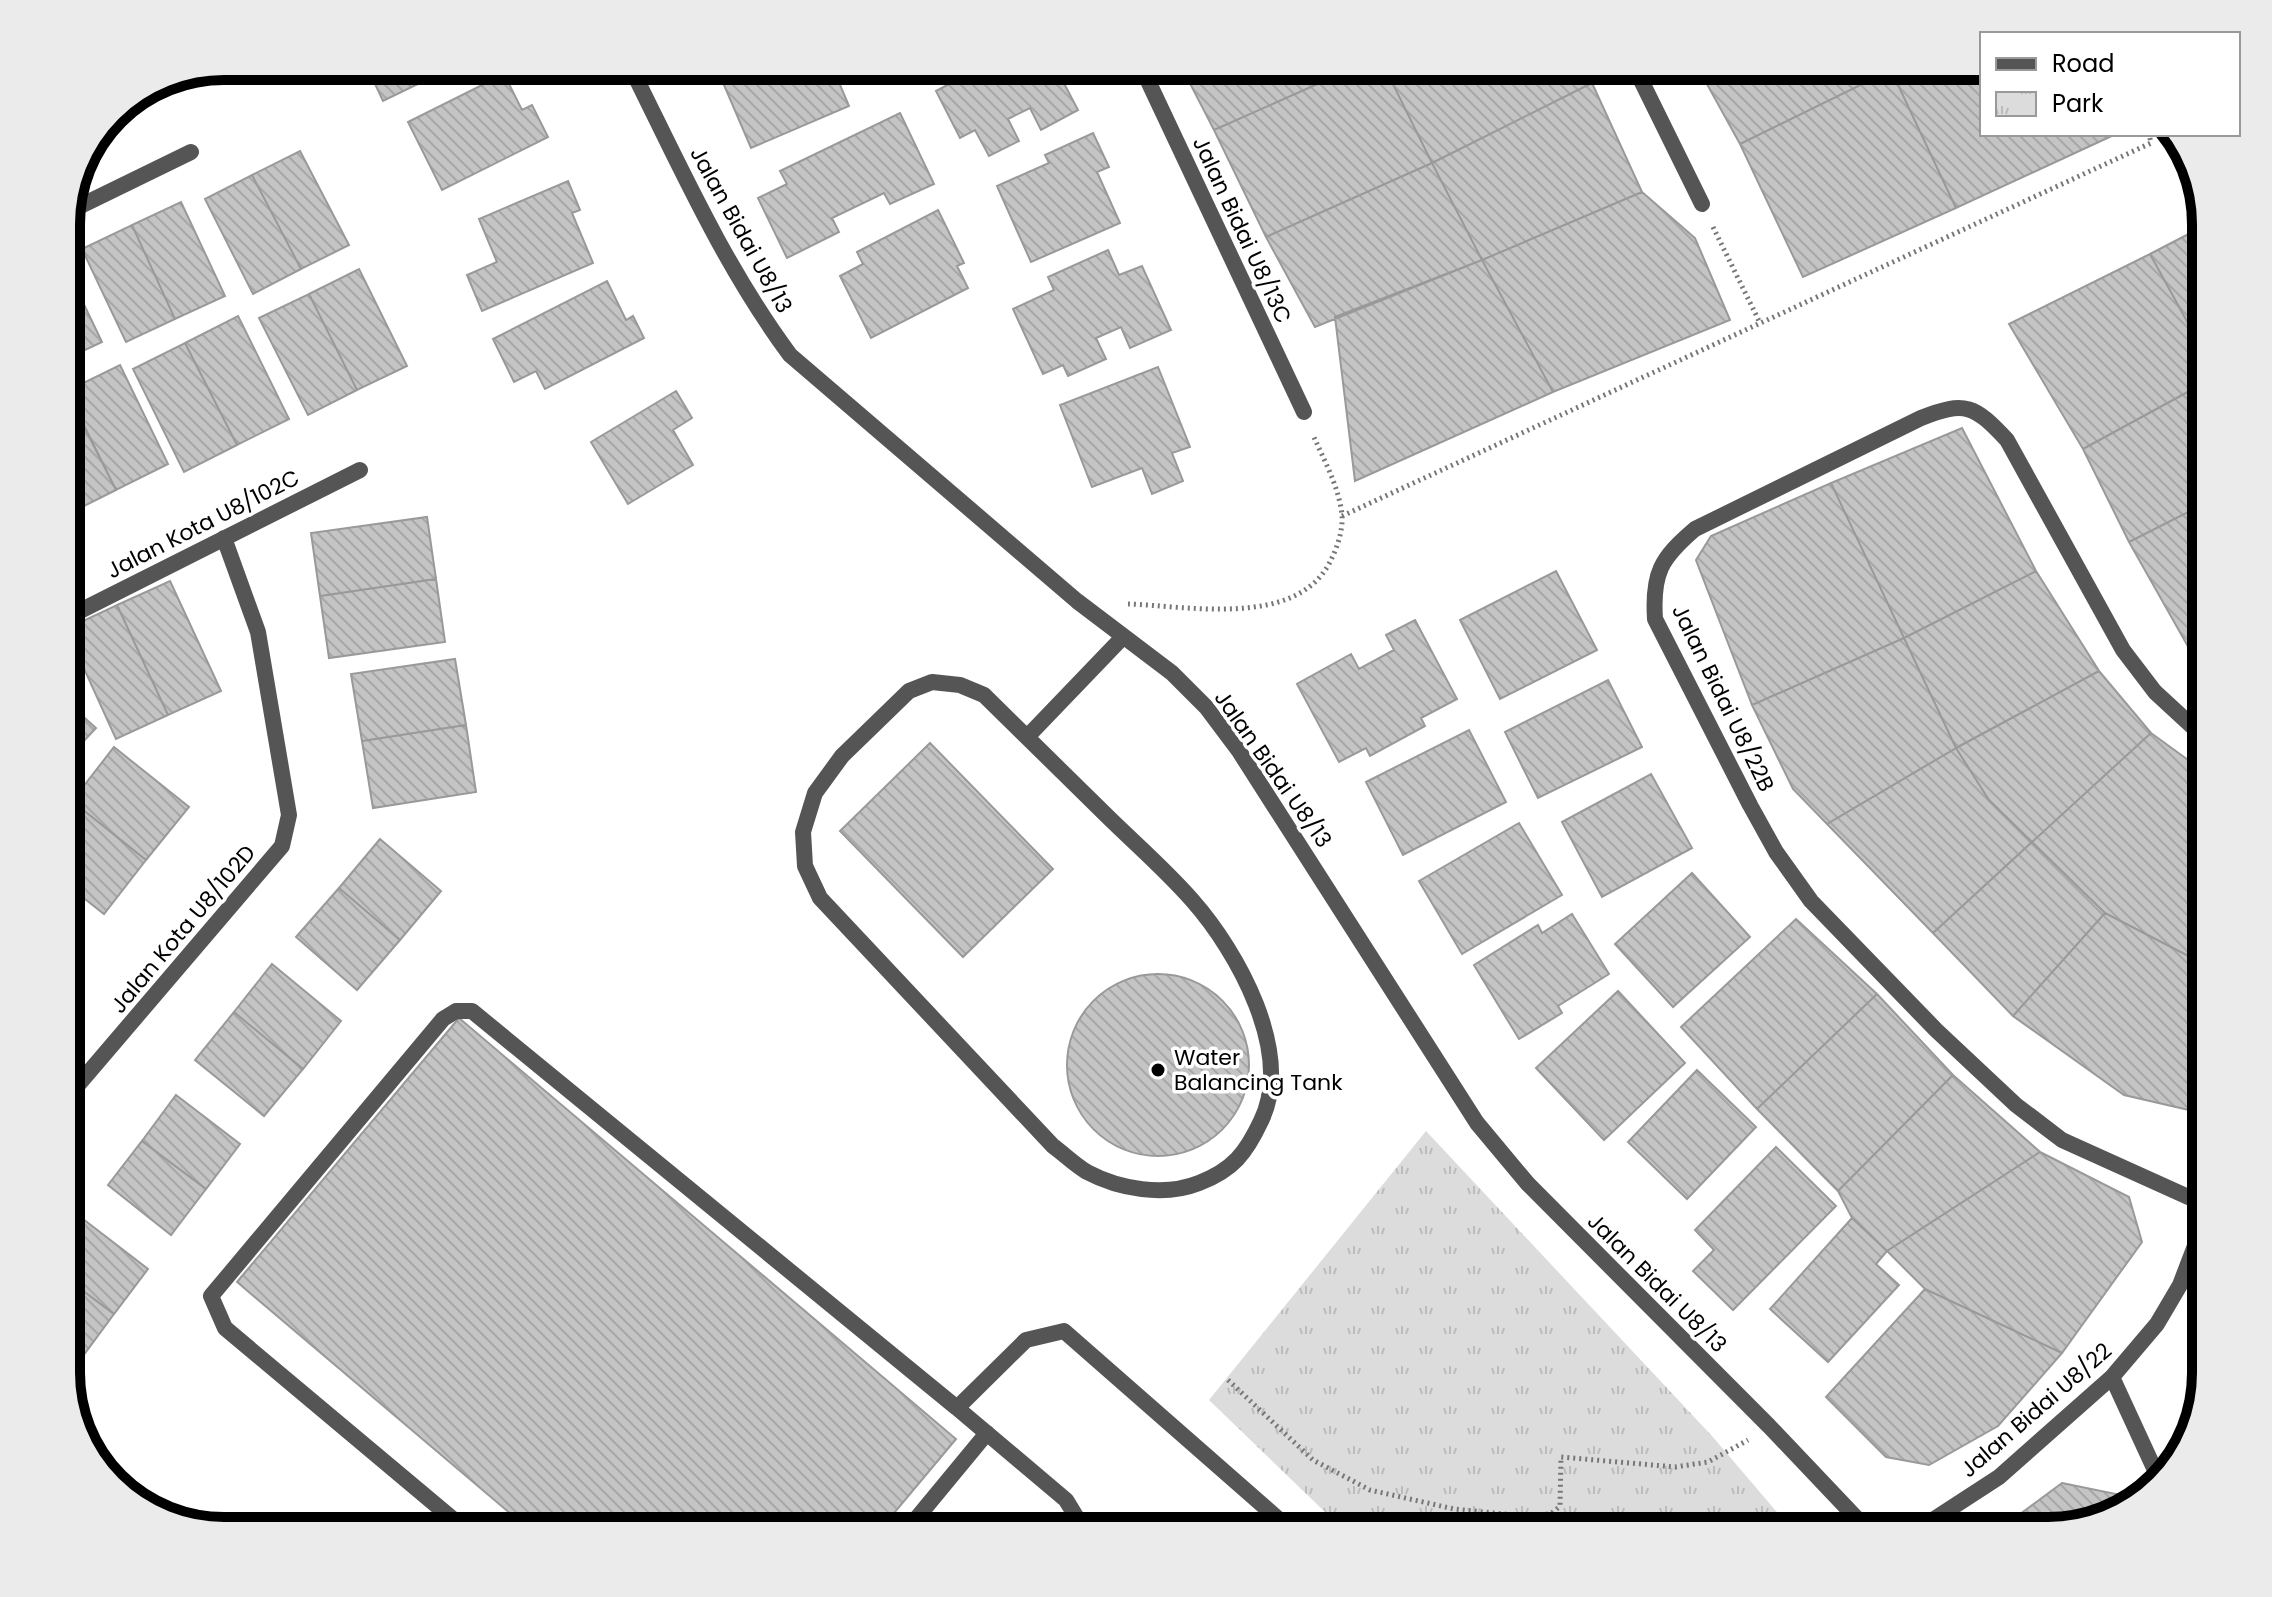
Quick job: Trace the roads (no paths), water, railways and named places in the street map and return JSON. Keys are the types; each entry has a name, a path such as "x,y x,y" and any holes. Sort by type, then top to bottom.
{"street":[{"name":"Jalan Bidai U8/13","path":"637,80 728,259 765,321 790,355 1077,601 1172,673 1206,707 1239,751 1477,1123 1528,1184 1769,1426 1848,1517"},
{"name":"Jalan Bidai U8/13C","path":"1148,80 1304,412"},
{"path":"1641,80 1702,204"},
{"path":"81,205 191,152"},
{"name":"Jalan Bidai U8/22B","path":"2192,726 2155,692 2123,650 2007,440 1988,420 1968,407 1946,408 1921,418 1695,529 1673,548 1658,569 1653,592 1655,619 1750,805 1776,852 1811,901 1936,1030 2016,1105 2062,1140 2192,1199"},
{"name":"Jalan Kota U8/102C","path":"80,611 360,470"},
{"name":"Jalan Kota U8/102D","path":"80,1083 282,846 289,815 258,632 224,538"},
{"path":"1027,737 1123,637"},
{"path":"932,682 960,685 984,695 1027,737 1193,901 1233,959 1255,1001 1273,1078 1265,1113 1247,1150 1217,1176 1188,1187 1152,1190 1117,1185 1085,1171 1053,1146 820,898 805,866 803,832 815,793 842,756 909,691 932,682"},
{"path":"450,1517 225,1328 211,1296 443,1019 456,1011 472,1011 987,1433 1066,1500 1076,1517"},
{"name":"Jalan Bidai U8/22","path":"1938,1517 1999,1477 2112,1377 2157,1324 2180,1285 2192,1254"},
{"path":"957,1408 1026,1340 1064,1331 1276,1517"},
{"path":"2112,1377 2155,1469"},
{"path":"918,1517 987,1433"}],"place":[{"name":"Water Balancing Tank","path":"1158,1070"}]}
